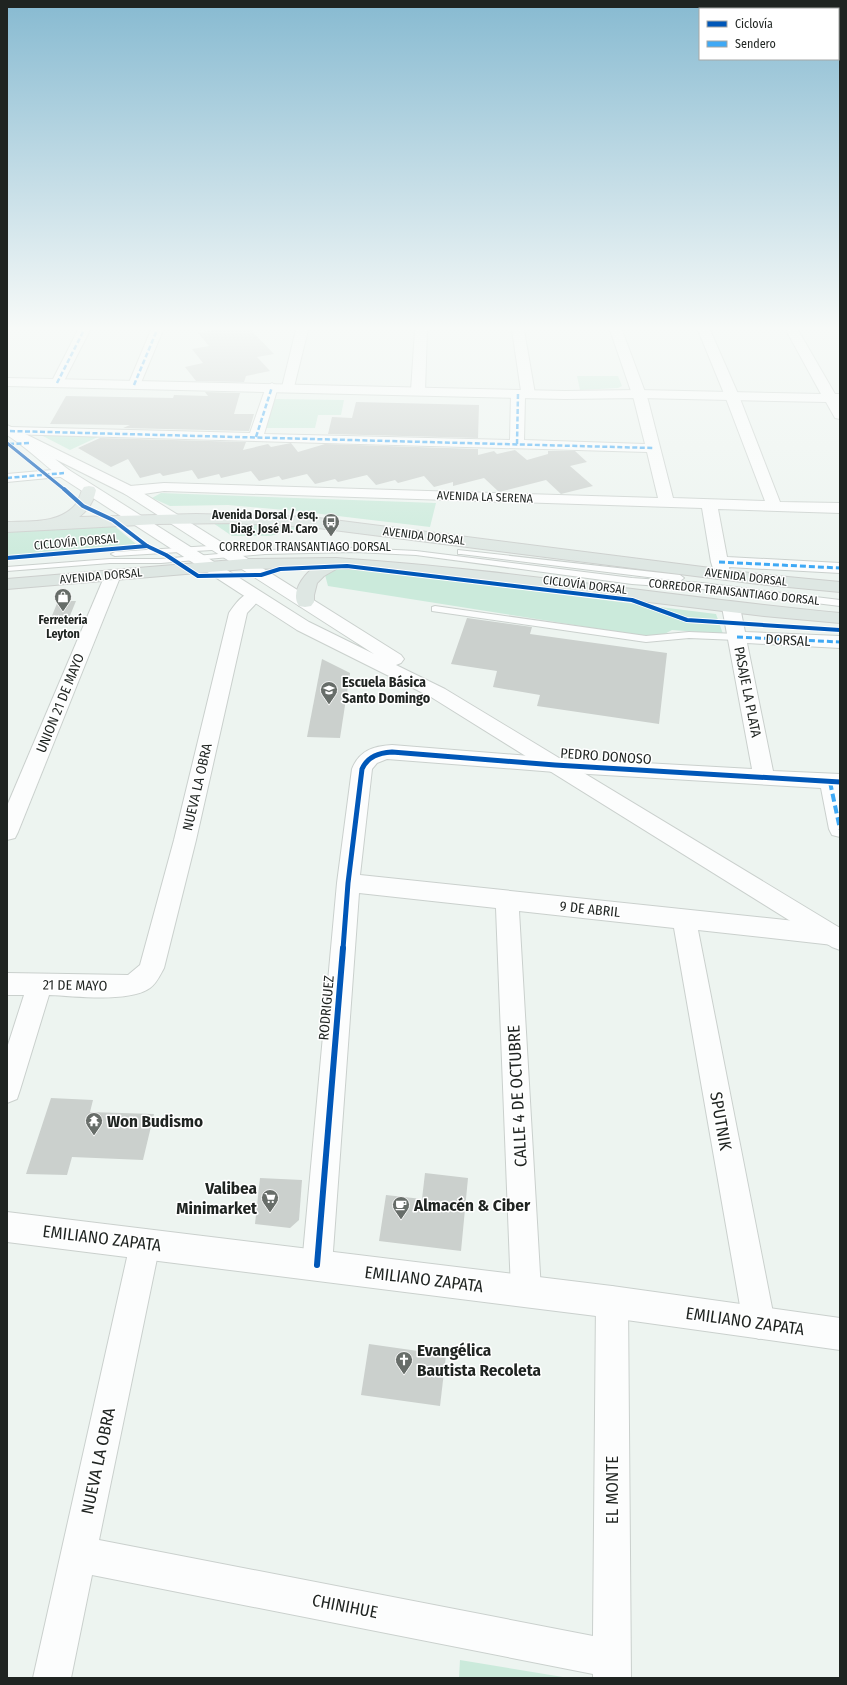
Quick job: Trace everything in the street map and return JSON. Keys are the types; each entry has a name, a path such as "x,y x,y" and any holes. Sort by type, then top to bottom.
{"main road":[{"path":"57,523 80,509 87,500 89,490"},
{"name":"AVENIDA DORSAL","path":"7,527 134,519 261,519 344,526 721,568 840,587"},
{"path":"305,602 305,592 309,581 322,569 336,563"},
{"name":"AVENIDA DORSAL","path":"7,584 245,564 336,563 400,567 731,607 840,618"}],"street":[{"path":"256,437 265,409"},
{"path":"517,444 521,409"},
{"path":"643,409 668,503"},
{"path":"737,409 774,506"},
{"path":"8,435 256,437 653,448"},
{"path":"8,435 70,460 130,491 386,652 438,693"},
{"path":"30,443 46,459 64,473 254,596 314,632 438,693 836,937"},
{"path":"7,478 64,473"},
{"name":"AVENIDA LA SERENA","path":"130,491 164,487 840,508"},
{"path":"709,504 721,568"},
{"name":"AVENIDA DORSAL","path":"721,568 840,568"},
{"name":"UNION 21 DE MAYO","path":"7,832 113,575"},
{"name":"NUEVA LA OBRA","path":"142,981 148,976 153,963 187,832 238,613 243,605 254,596"},
{"name":"PASAJE LA PLATA","path":"731,607 764,778"},
{"name":"DORSAL","path":"737,637 840,642"},
{"name":"PEDRO DONOSO","path":"372,756 392,752 555,765 835,782"},
{"name":"RODRIGUEZ","path":"317,1265 348,883 362,770 367,760 372,756"},
{"path":"835,782 840,829"},
{"name":"9 DE ABRIL","path":"348,883 836,937"},
{"name":"CALLE 4 DE OCTUBRE","path":"507,900 526,1291"},
{"name":"SPUTNIK","path":"684,919 759,1323"},
{"name":"21 DE MAYO","path":"7,984 129,986 142,981"},
{"path":"7,1090 40,984"},
{"name":"EMILIANO ZAPATA","path":"7,1227 612,1302 840,1334"},
{"name":"NUEVA LA OBRA","path":"52,1678 145,1244"},
{"name":"EL MONTE","path":"612,1302 612,1668"},
{"name":"CHINIHUE","path":"78,1554 612,1668"}],"lane":[{"name":"CORREDOR TRANSANTIAGO DORSAL","path":"7,563 188,553 262,545 355,546 476,553 840,597"},
{"name":"CORREDOR TRANSANTIAGO DORSAL","path":"7,569 100,561 156,561 188,553 223,550 348,550 416,553 632,582 702,586 840,602"},
{"path":"435,609 646,639 660,640 689,635 737,637"}],"green space":[{"path":"269,409 342,409 341,415 318,415 315,428 264,428"},
{"path":"39,434 100,436 70,450"},
{"path":"161,493 436,503 430,527 296,511 228,505 170,506 152,498"},
{"path":"213,523 258,523 305,527 270,536 232,536"},
{"path":"112,524 142,549 7,560 7,532"},
{"path":"340,567 716,614 723,634 672,630 657,638 328,586 325,575"},
{"path":"460,1660 569,1678 459,1678"}],"building":[{"path":"59,409 236,409 234,414 254,414 249,431 123,428 130,425 50,424"},
{"path":"354,409 479,409 478,438 328,434 332,417 352,418"},
{"path":"100,438 246,442 243,450 268,444 271,447 291,443 298,452 325,444 478,449 478,455 494,451 497,454 515,450 527,460 548,454 548,451 575,451 587,462 570,466 593,486 561,494 546,480 499,492 484,478 453,486 453,482 434,487 424,476 398,483 395,480 376,485 367,475 338,482 335,479 315,484 307,474 282,480 279,476 259,481 251,471 221,478 219,474 198,479 192,470 163,476 160,473 140,478 128,459 111,467 78,448"},
{"name":"Ferretería Leyton","path":"58,601 76,601 67,623 49,623"},
{"path":"467,618 532,627 530,634 667,653 659,724 537,706 540,695 493,687 497,671 451,664"},
{"name":"Escuela Básica Santo Domingo","path":"322,659 350,673 340,738 307,737"},
{"name":"Won Budismo","path":"51,1098 93,1100 90,1112 154,1114 143,1160 72,1157 67,1175 26,1174"},
{"path":"425,1173 468,1178 461,1251 379,1241 386,1195 422,1199"},
{"path":"260,1178 302,1180 299,1220 290,1228 255,1224"},
{"name":"Evangélica Bautista Recoleta","path":"369,1344 446,1355 440,1406 361,1395"}],"marked path":[{"path":"256,437 265,409"},
{"path":"517,444 518,409"},
{"path":"10,431 653,448"},
{"path":"9,444 30,443"},
{"path":"7,478 64,473"},
{"path":"719,562 840,568"},
{"path":"737,637 840,642"},
{"path":"830,782 840,829"}],"cycle path":[{"name":"CICLOVÍA DORSAL","path":"7,443 48,475 83,506 113,520 147,546 166,555 198,576 261,575 280,569 347,566 632,600 687,620 840,630"},
{"name":"CICLOVÍA DORSAL","path":"7,558 147,546"},
{"path":"317,1265 348,883 362,769 370,758 378,754 392,752 555,765 840,782"}],"place":[{"name":"Avenida Dorsal / esq. Diag. José M. Caro","path":"331,537"},
{"name":"Ferretería Leyton","path":"63,612"},
{"name":"Escuela Básica Santo Domingo","path":"329,705"},
{"name":"Won Budismo","path":"94,1136"},
{"name":"Valibea Minimarket","path":"270,1213"},
{"name":"Almacén & Ciber","path":"401,1220"},
{"name":"Evangélica Bautista Recoleta","path":"404,1375"}]}
